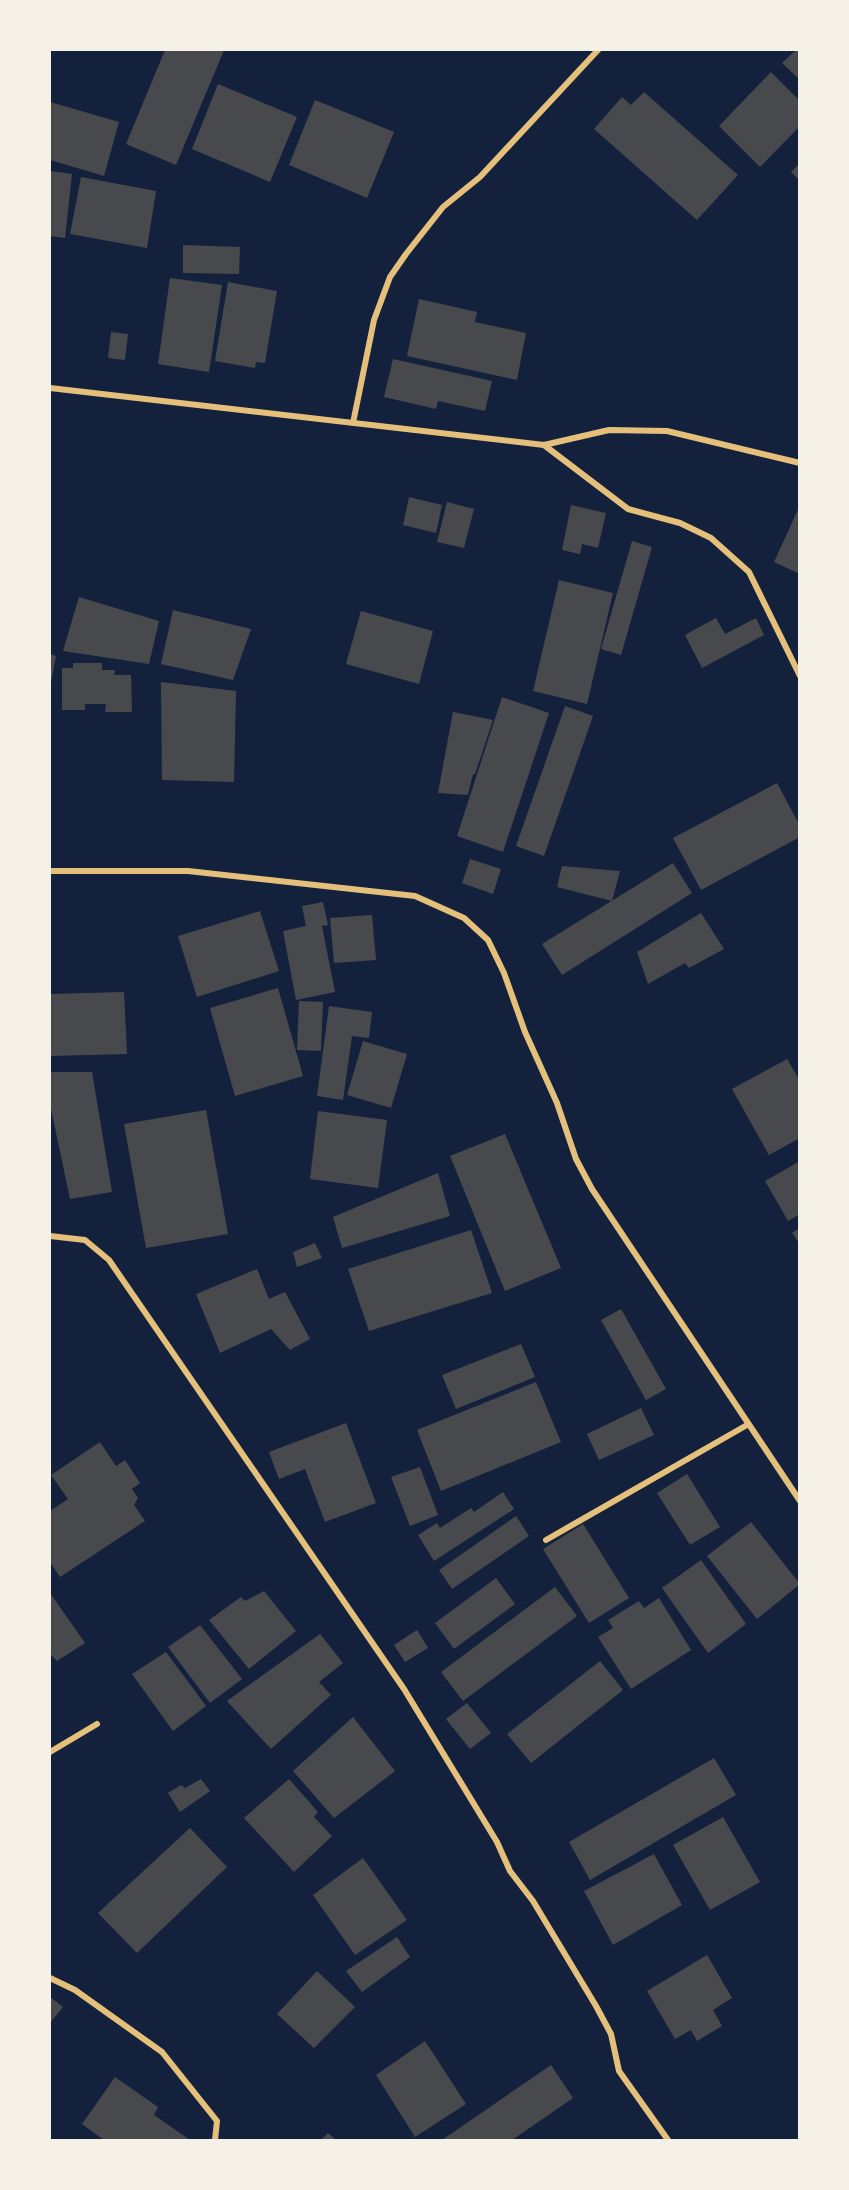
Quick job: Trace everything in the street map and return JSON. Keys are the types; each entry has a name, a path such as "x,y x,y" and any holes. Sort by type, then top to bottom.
{"street":[{"path":"353,423 374,320 390,277 443,207 480,177 598,50"},
{"path":"50,388 544,445 609,430 666,431 800,463"},
{"path":"544,445 628,509 680,523 711,538 749,572 800,676"},
{"path":"50,871 188,871 415,896 464,918 488,940 504,973 525,1032 557,1103 576,1159 592,1190 747,1425 800,1501"},
{"path":"50,1236 85,1239 109,1260 404,1689 497,1842 510,1871 533,1901 596,2006 611,2034 619,2071 668,2140"},
{"path":"546,1540 747,1425"},
{"path":"50,1752 97,1724"},
{"path":"50,1978 75,1990 162,2052 217,2121 215,2140"}],"building":[{"path":"165,50 224,50 176,165 126,144"},
{"path":"796,50 800,50 800,80 782,63"},
{"path":"771,72 800,101 800,126 760,167 719,126"},
{"path":"218,84 297,117 270,182 192,149"},
{"path":"644,92 738,175 697,220 594,129 622,97 631,105"},
{"path":"315,100 394,132 367,198 289,165"},
{"path":"50,102 119,122 104,176 50,160"},
{"path":"800,163 800,181 791,172"},
{"path":"50,171 72,174 65,238 50,236"},
{"path":"81,177 156,191 147,248 70,234"},
{"path":"183,245 240,247 239,274 183,273"},
{"path":"170,278 222,285 209,372 158,364"},
{"path":"228,282 277,291 265,363 256,362 255,368 215,361"},
{"path":"419,299 477,312 475,322 526,333 517,380 407,356"},
{"path":"111,332 128,334 125,360 108,358"},
{"path":"393,359 492,381 485,411 438,401 436,409 384,397"},
{"path":"409,497 442,505 436,533 403,525"},
{"path":"447,502 474,509 464,548 437,542"},
{"path":"571,505 606,513 598,548 582,544 580,554 562,550"},
{"path":"800,505 800,574 774,562"},
{"path":"632,541 652,547 621,655 601,649"},
{"path":"559,580 613,593 587,704 533,691"},
{"path":"79,597 159,621 149,664 63,651"},
{"path":"173,610 251,629 233,680 161,664"},
{"path":"361,611 433,631 419,684 346,664"},
{"path":"716,618 725,634 756,618 764,635 702,668 685,635"},
{"path":"50,654 56,656 51,683 50,683"},
{"path":"73,663 102,663 102,670 115,670 114,675 131,675 132,712 105,712 106,704 85,704 85,710 62,710 62,668 73,668"},
{"path":"161,682 236,691 234,782 162,780"},
{"path":"502,697 549,713 503,852 457,836"},
{"path":"565,706 593,716 544,856 516,846"},
{"path":"453,712 493,720 475,774 473,774 468,795 438,793"},
{"path":"777,783 800,826 800,837 701,890 673,838"},
{"path":"470,859 501,869 493,894 462,883"},
{"path":"673,863 692,893 562,975 542,944"},
{"path":"562,866 620,871 612,901 557,887"},
{"path":"323,902 328,925 322,926 335,992 296,1000 283,931 306,926 302,906"},
{"path":"260,911 279,971 197,997 178,936"},
{"path":"701,913 724,949 689,968 685,963 648,984 637,952"},
{"path":"372,915 376,960 334,963 330,918"},
{"path":"278,988 303,1076 235,1096 210,1008"},
{"path":"124,992 127,1054 50,1056 50,994"},
{"path":"299,1001 323,1002 321,1051 297,1050"},
{"path":"329,1006 372,1012 369,1038 352,1036 343,1100 317,1096"},
{"path":"363,1041 407,1054 391,1108 347,1095"},
{"path":"787,1059 800,1081 800,1138 769,1155 732,1089"},
{"path":"50,1072 92,1072 112,1192 70,1199 50,1104"},
{"path":"206,1110 228,1234 146,1248 124,1124"},
{"path":"318,1111 387,1120 378,1188 310,1179"},
{"path":"505,1134 561,1268 505,1291 450,1156"},
{"path":"800,1161 800,1214 788,1221 765,1181"},
{"path":"438,1173 450,1216 342,1248 333,1217"},
{"path":"800,1228 800,1244 792,1233"},
{"path":"471,1230 492,1293 369,1331 348,1269"},
{"path":"315,1243 322,1258 297,1267 293,1252"},
{"path":"257,1269 269,1299 285,1292 310,1339 290,1350 271,1329 220,1353 196,1294"},
{"path":"621,1309 666,1389 646,1400 601,1320"},
{"path":"521,1344 535,1377 456,1409 442,1375"},
{"path":"536,1382 561,1442 441,1491 417,1430"},
{"path":"641,1408 654,1435 599,1460 587,1434"},
{"path":"346,1423 376,1503 325,1522 305,1469 279,1479 269,1452"},
{"path":"100,1442 116,1466 125,1460 140,1483 132,1489 138,1498 134,1505 145,1521 60,1577 50,1562 50,1511 68,1499 51,1475"},
{"path":"420,1467 438,1515 410,1526 391,1477"},
{"path":"687,1474 720,1527 690,1545 657,1493"},
{"path":"503,1492 514,1509 434,1561 418,1535 437,1523 440,1528 471,1508 474,1512"},
{"path":"516,1516 529,1536 452,1589 439,1570"},
{"path":"751,1522 800,1584 757,1619 707,1556"},
{"path":"583,1524 629,1598 589,1623 543,1549"},
{"path":"701,1560 746,1624 708,1653 662,1588"},
{"path":"496,1578 515,1604 454,1649 435,1623"},
{"path":"555,1587 577,1616 463,1701 441,1672"},
{"path":"264,1591 296,1631 249,1669 209,1620 241,1597 245,1601"},
{"path":"50,1593 85,1643 57,1661 50,1656"},
{"path":"659,1598 691,1650 631,1689 598,1637 613,1628 608,1620 639,1601 644,1608"},
{"path":"200,1625 242,1679 210,1703 168,1647"},
{"path":"417,1630 428,1648 405,1662 394,1645"},
{"path":"320,1634 343,1663 319,1682 331,1695 271,1749 227,1701"},
{"path":"166,1652 206,1706 173,1731 132,1674"},
{"path":"600,1661 623,1690 531,1763 507,1734"},
{"path":"467,1703 491,1733 470,1749 446,1719"},
{"path":"353,1717 395,1771 334,1818 293,1771"},
{"path":"714,1758 736,1795 590,1880 569,1842"},
{"path":"201,1779 210,1791 180,1812 168,1793 181,1785 185,1788"},
{"path":"289,1779 318,1812 314,1817 332,1836 294,1872 244,1818"},
{"path":"723,1817 760,1882 710,1910 673,1845"},
{"path":"190,1828 227,1867 137,1953 98,1913"},
{"path":"654,1854 682,1905 613,1945 584,1891"},
{"path":"363,1858 407,1920 355,1955 313,1895"},
{"path":"397,1937 410,1957 362,1992 346,1971"},
{"path":"707,1955 732,1998 713,2010 722,2026 697,2041 691,2030 675,2039 647,1991"},
{"path":"317,1971 355,2007 314,2048 277,2014"},
{"path":"50,1997 63,2007 50,2023"},
{"path":"425,2041 466,2104 415,2137 376,2075"},
{"path":"551,2065 573,2098 512,2140 442,2140"},
{"path":"115,2077 158,2107 154,2115 190,2140 104,2140 82,2124"},
{"path":"328,2133 336,2140 321,2140"}]}
